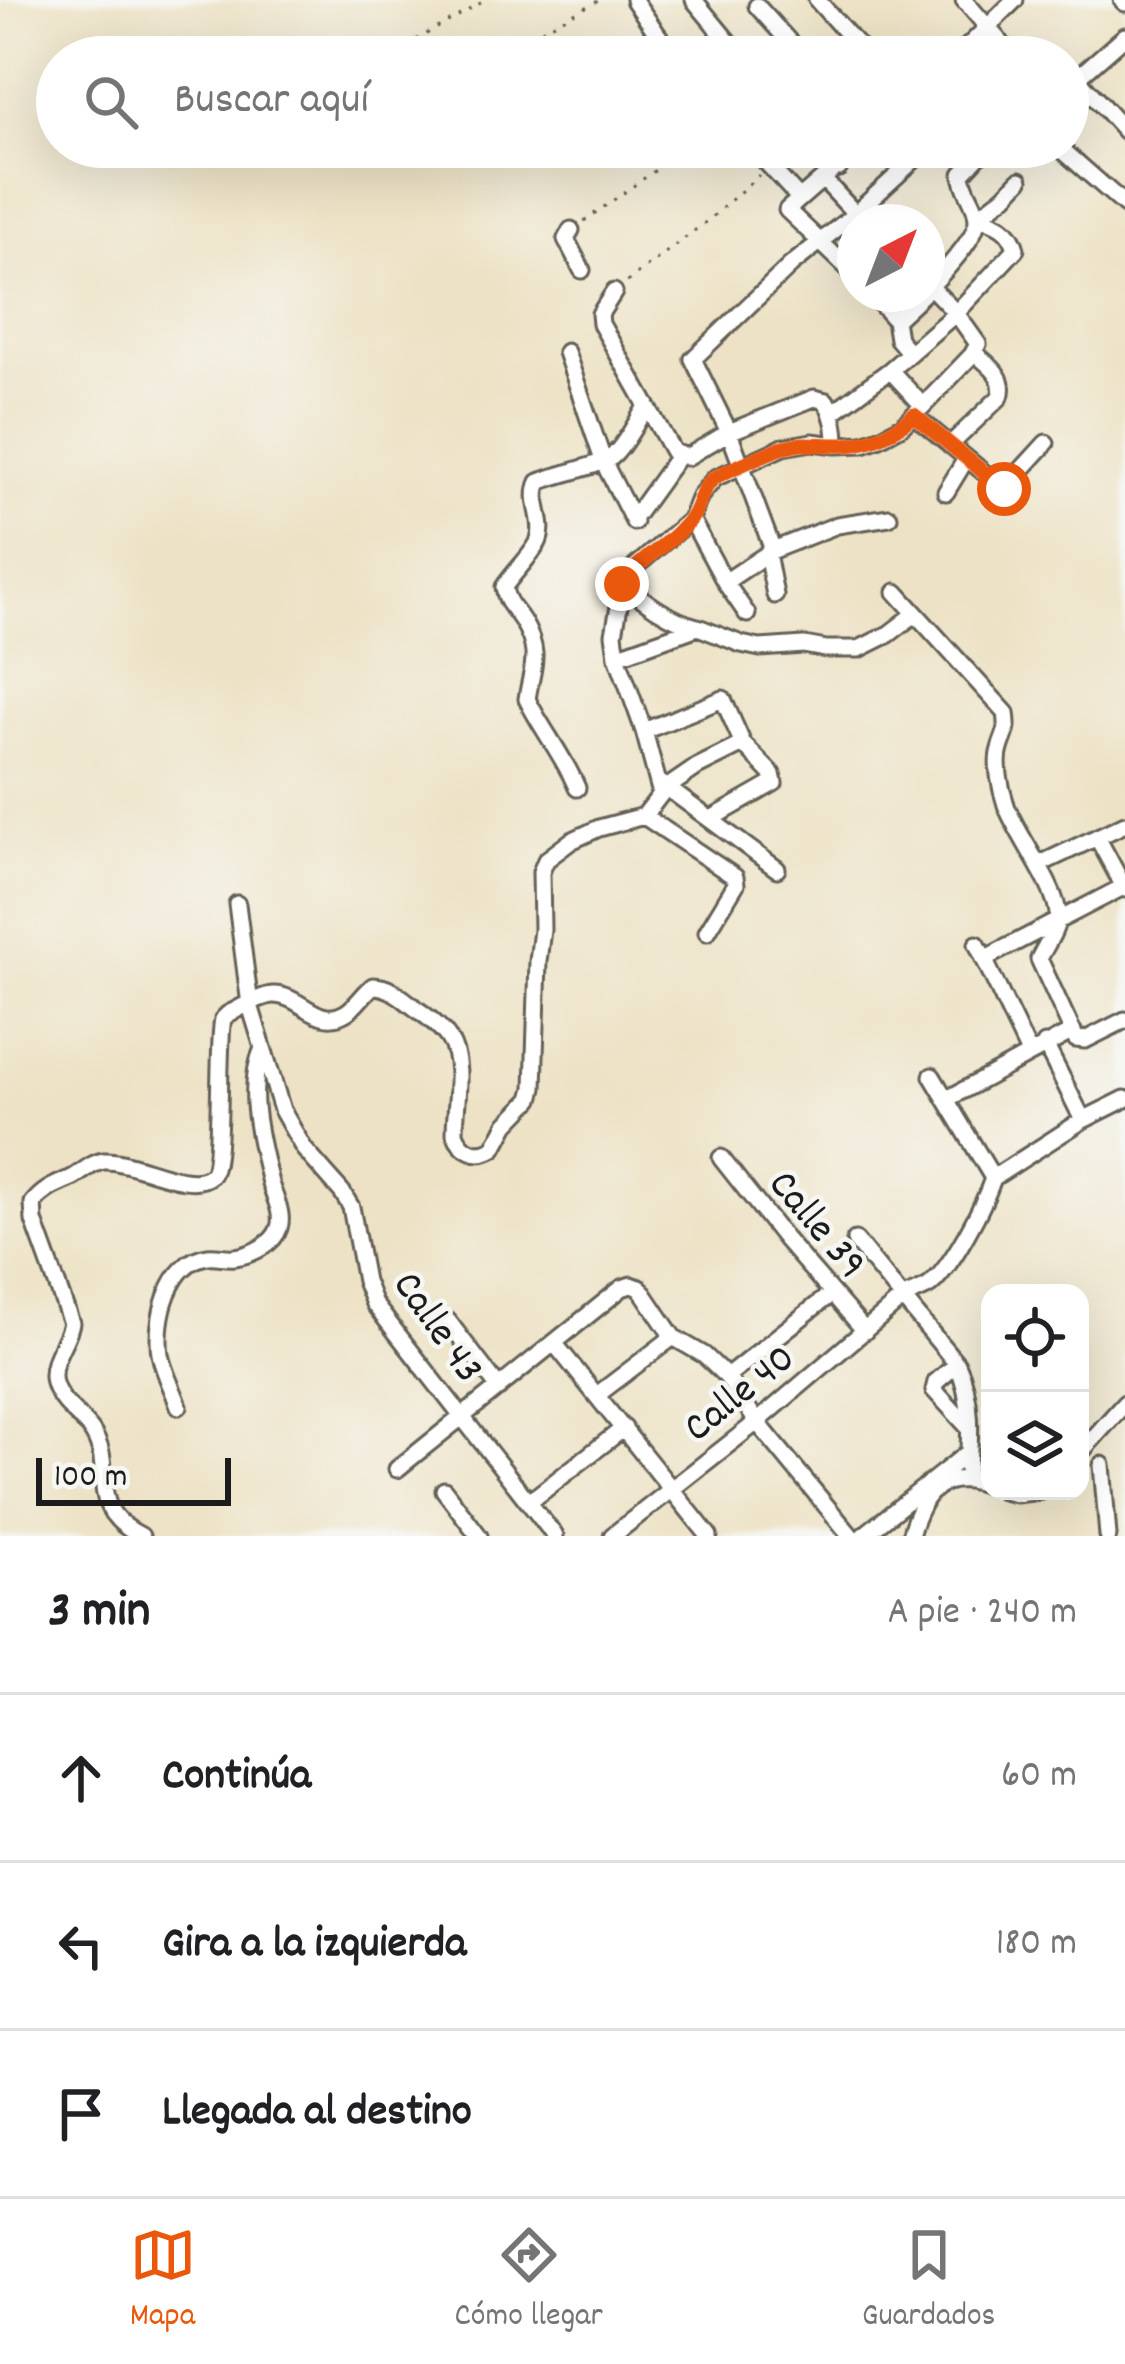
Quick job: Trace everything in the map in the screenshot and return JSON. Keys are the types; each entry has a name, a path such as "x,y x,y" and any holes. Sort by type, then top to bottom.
{"street":[{"path":"634,0 659,36"},
{"path":"694,0 724,36"},
{"path":"841,0 822,6 849,36"},
{"path":"964,0 996,36"},
{"path":"979,36 1015,0"},
{"path":"757,6 784,36"},
{"path":"1089,65 1125,36"},
{"path":"1089,96 1125,131"},
{"path":"772,168 799,198"},
{"path":"837,168 787,210 837,257"},
{"path":"873,204 908,168"},
{"path":"945,268 975,233 977,217 963,186 962,174 968,168"},
{"path":"1083,168 1125,205"},
{"path":"824,180 846,204"},
{"path":"977,217 1020,180"},
{"path":"832,413 956,313 1016,249 1011,235 999,225 977,217"},
{"path":"571,230 566,239 582,270"},
{"path":"775,595 770,551 742,467 693,359 791,265 837,231"},
{"path":"614,292 600,314 601,324 673,452 687,457 729,432 814,398 826,401 832,413 836,446"},
{"path":"777,869 664,785 617,656 614,634 622,584 691,519 700,496 715,478 783,447 863,443 902,426 978,344 945,304"},
{"path":"888,312 895,320 898,339 910,353"},
{"path":"895,320 903,312"},
{"path":"566,352 604,463 634,521 679,455"},
{"path":"950,446 1002,390 999,376 974,352"},
{"path":"890,370 950,446 1004,489 1046,443"},
{"path":"577,788 526,699 536,668 534,648 504,587 542,534 535,491 539,482 614,456 647,405"},
{"path":"946,492 966,459"},
{"path":"724,582 770,551 837,525 890,517"},
{"path":"691,519 747,614"},
{"path":"622,584 681,623 760,648 859,649 915,614"},
{"path":"896,592 1006,713 1009,730 998,765 1006,806 1059,911 1039,959 1077,1036"},
{"path":"617,656 698,627"},
{"path":"644,731 722,699 743,744 772,774 774,783 710,819"},
{"path":"141,1536 109,1507 99,1444 54,1385 53,1364 71,1323 34,1221 34,1203 45,1190 104,1161 178,1180 198,1182 209,1177 218,1157 221,1026 228,1014 271,995 331,1018 348,1012 373,986 385,986 398,994 448,1037 457,1070 455,1132 467,1151 488,1152 534,1088 546,860 599,828 644,815 664,785 743,744"},
{"path":"644,815 735,878 736,884 707,932"},
{"path":"1038,865 1125,824"},
{"path":"1029,1053 980,951 1056,924 1125,888 1097,837"},
{"name":"Calle 43","path":"238,904 250,1005 282,1110 351,1207 374,1304 555,1536"},
{"path":"947,1099 1045,1044 1125,1020"},
{"path":"1045,1044 1083,1120"},
{"path":"179,1406 160,1356 158,1323 173,1282 186,1265 205,1256 253,1252 271,1241 280,1226 255,1110 256,1064 263,1048"},
{"path":"932,1076 993,1178 1125,1099"},
{"name":"Calle 39","path":"721,1158 865,1331"},
{"name":"Calle 40","path":"611,1536 757,1422 904,1297 930,1285 954,1255 993,1178"},
{"path":"855,1240 963,1376 971,1430 967,1478"},
{"path":"397,1469 631,1285 640,1288 673,1337 704,1355 727,1377 757,1422 851,1535 969,1452"},
{"path":"727,1377 832,1293"},
{"path":"448,1321 499,1388"},
{"path":"597,1395 673,1337"},
{"path":"555,1343 709,1536"},
{"path":"957,1364 936,1382 934,1390 971,1430"},
{"path":"1089,1443 1125,1403"},
{"path":"530,1502 624,1428"},
{"path":"1102,1466 1108,1536"},
{"path":"910,1536 920,1503 935,1489 950,1480 981,1483"},
{"path":"444,1490 479,1536"}],"path":[{"path":"423,36 486,0"},
{"path":"533,36 599,0"},
{"path":"571,230 659,168"},
{"path":"614,292 768,168"}],"route":[{"path":"622,584 691,519 700,496 715,478 783,447 863,443 902,426 914,415 1004,489"}]}
